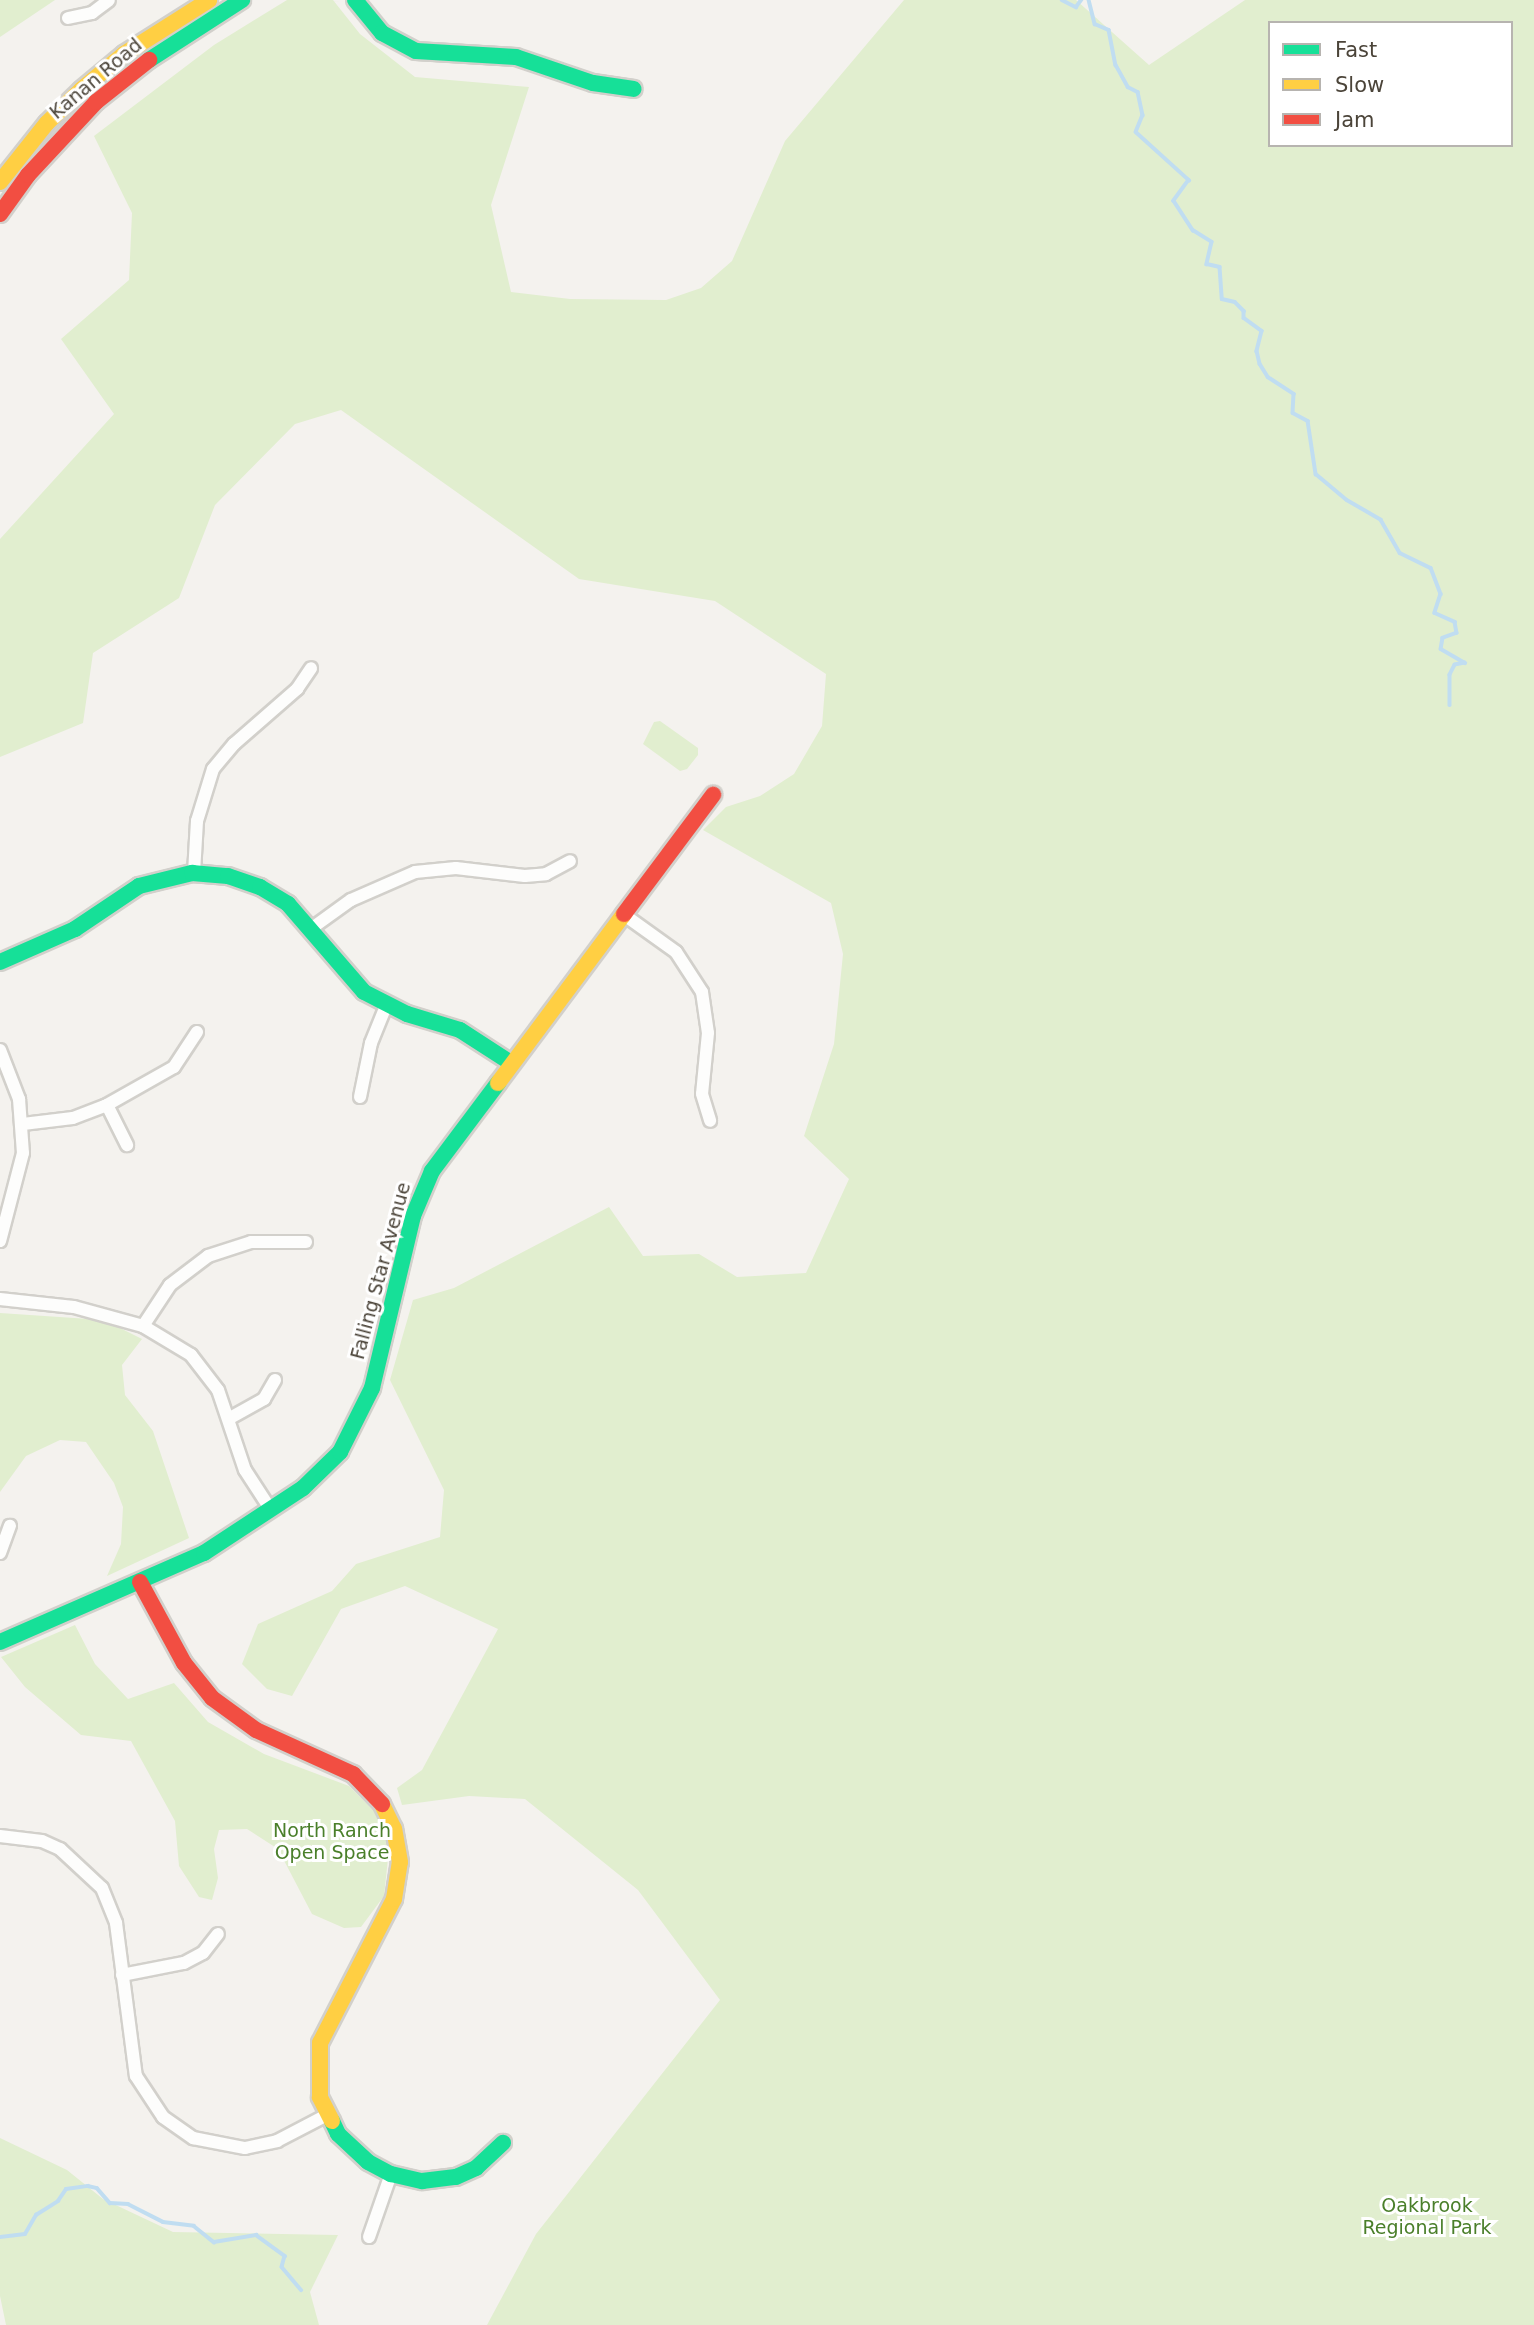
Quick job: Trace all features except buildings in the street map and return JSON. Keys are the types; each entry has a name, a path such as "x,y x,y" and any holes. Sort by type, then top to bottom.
{"street":[{"path":"68,18 92,13 109,0"},
{"name":"Kanan Road","path":"0,182 47,123 80,90 124,54 209,0"},
{"name":"Kanan Road","path":"0,214 28,175 96,103 138,67 242,0"},
{"path":"355,0 382,33 416,51 516,57 593,83 634,89"},
{"path":"194,873 197,821 213,769 234,744 298,689 311,668"},
{"name":"Falling Star Avenue","path":"0,1643 204,1553 271,1510 322,1472 357,1426 372,1388 423,1189 441,1156 713,795"},
{"path":"312,928 351,900 415,872 456,868 525,876 546,874 570,862"},
{"path":"0,962 75,929 139,886 194,873 228,876 260,887 288,904 312,928 346,975 386,1006 460,1030 511,1063"},
{"path":"623,914 676,952 702,992 708,1033 702,1094 710,1121"},
{"path":"360,1097 371,1044 386,1006"},
{"path":"23,1124 73,1118 107,1105 174,1067 197,1032"},
{"path":"0,1050 12,1073 23,1124 19,1179 0,1241"},
{"path":"107,1105 127,1145"},
{"path":"143,1326 170,1285 208,1256 251,1242 306,1242"},
{"path":"0,1299 74,1307 143,1326 191,1355 218,1390 230,1418 244,1469 271,1510"},
{"path":"230,1418 264,1399 275,1380"},
{"path":"0,1553 10,1526"},
{"path":"140,1582 184,1663 212,1698 256,1730 353,1774 379,1799 394,1829 400,1862 394,1899 320,2043 317,2078 327,2115 351,2149 391,2174 422,2181 456,2177 489,2160 503,2143"},
{"path":"0,1836 42,1841 68,1854 90,1872 110,1904 136,2076 152,2106 176,2128 211,2145 245,2148 277,2141 327,2115"},
{"path":"122,1975 184,1963 203,1953 218,1934"},
{"path":"369,2237 391,2174"}],"green space":[{"path":"0,0 55,0 0,37"},
{"name":"Oakbrook Regional Park","path":"287,0 333,0 360,34 415,77 529,87 491,205 511,292 570,299 666,300 701,288 732,261 785,141 904,0 1076,0 1149,65 1245,0 1534,0 1534,2325 487,2325 536,2234 720,2000 638,1890 525,1799 469,1796 402,1805 397,1788 422,1770 498,1629 405,1586 341,1609 292,1696 267,1689 242,1664 258,1624 332,1591 356,1564 440,1537 444,1490 390,1380 413,1300 454,1288 609,1207 643,1256 699,1254 737,1277 806,1273 849,1179 804,1136 834,1044 843,954 831,903 703,830 726,807 760,796 794,774 822,726 826,674 715,601 579,579 341,410 295,424 215,505 179,598 93,653 83,723 0,757 0,539 114,414 61,339 129,280 132,213 94,136 214,45"},
{"path":"660,721 698,748 698,755 687,769 680,771 643,744 654,722"},
{"path":"0,1313 104,1320 142,1339 122,1365 125,1395 153,1431 189,1538 107,1576 121,1544 123,1507 114,1483 86,1442 60,1440 26,1456 0,1492"},
{"name":"North Ranch Open Space","path":"75,1625 95,1664 128,1699 174,1683 208,1722 264,1754 349,1786 377,1814 389,1849 384,1896 361,1927 344,1928 312,1914 278,1849 247,1829 219,1830 214,1849 218,1878 212,1900 199,1897 179,1866 175,1821 131,1741 81,1735 25,1687 1,1657"},
{"path":"0,2138 67,2170 103,2199 173,2232 338,2235 310,2292 319,2325 6,2325 0,2296"}],"waterway":[{"path":"1062,0 1076,7 1081,0"},
{"path":"1089,0 1095,24 1109,30 1116,65 1128,87 1138,92 1143,115 1136,132 1189,180 1174,201 1193,230 1212,242 1207,264 1220,267 1222,299 1235,302 1244,311 1244,318 1262,331 1257,351 1260,364 1268,377 1294,394 1293,413 1308,421 1316,474 1347,500 1381,520 1400,553 1431,568 1441,594 1435,613 1455,622 1457,633 1443,638 1441,649 1465,663 1455,665 1450,675 1450,705"},
{"path":"0,2237 25,2234 36,2215 58,2201 66,2189 88,2186 97,2188 110,2203 128,2204 163,2222 194,2226 214,2242 256,2235 285,2256 282,2267 301,2290"}],"traffic: fast":[{"path":"149,60 242,0"},
{"path":"355,0 382,33 416,51 516,57 593,83 634,89"},
{"path":"0,962 75,929 139,886 192,873 228,876 260,887 288,904 364,992 407,1014 460,1030 511,1063"},
{"path":"0,1642 204,1553 303,1488 340,1452 372,1388 413,1216 432,1171 498,1083"},
{"path":"332,2121 338,2134 368,2162 391,2174 422,2181 456,2177 476,2168 503,2143"}],"traffic: slow":[{"path":"0,182 47,123 81,90 124,54 209,0"},
{"path":"498,1083 624,914"},
{"path":"332,2121 320,2097 320,2043 394,1899 400,1862 394,1829 382,1804"}],"traffic: jam":[{"path":"0,214 28,175 96,102 149,60"},
{"path":"624,914 713,795"},
{"path":"140,1582 184,1663 212,1698 256,1730 353,1774 382,1804"}]}
